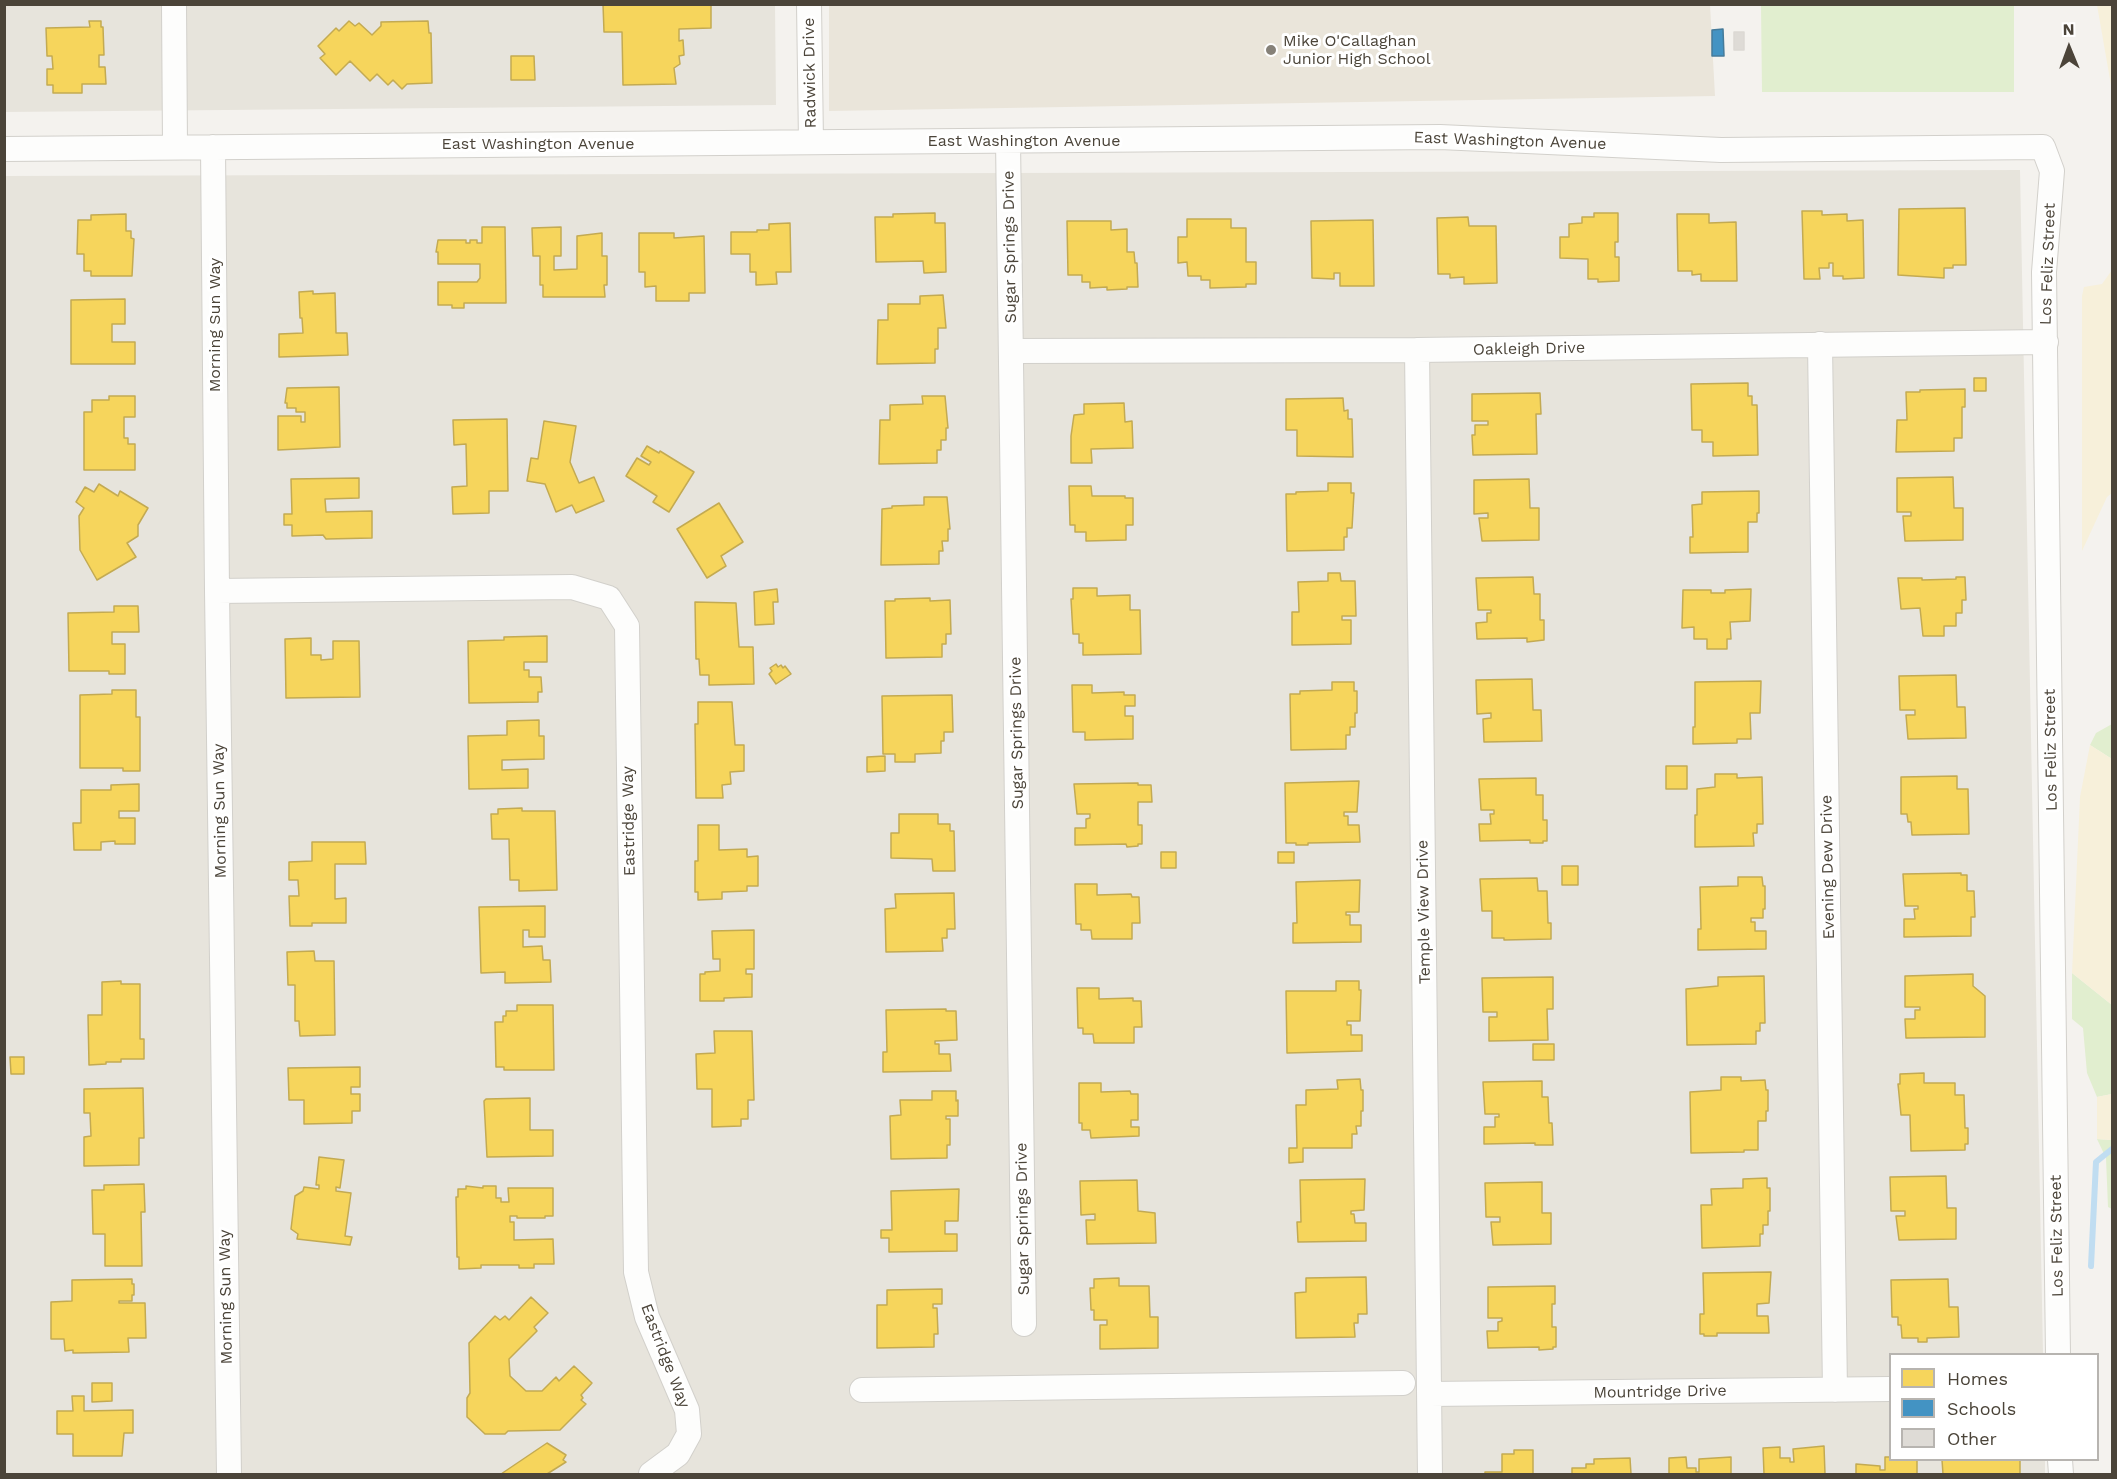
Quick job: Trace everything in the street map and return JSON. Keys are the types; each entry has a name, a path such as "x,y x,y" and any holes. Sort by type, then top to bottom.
{"street":[{"path":"174,4 175,147"},
{"name":"Radwick Drive","path":"809,4 811,142"},
{"name":"East Washington Avenue","path":"4,149 1440,137 1721,150 2043,147"},
{"name":"Sugar Springs Drive","path":"1008,141 1024,1324"},
{"name":"Morning Sun Way","path":"213,147 229,1474"},
{"name":"Los Feliz Street","path":"2043,147 2052,171 2044,272 2058,1353"},
{"name":"Oakleigh Drive","path":"1012,351 1417,350 2046,342"},
{"name":"Evening Dew Drive","path":"1820,344 1835,1390"},
{"name":"Temple View Drive","path":"1417,350 1430,1474"},
{"name":"Eastridge Way","path":"217,591 572,587 609,598 627,626 636,1272 647,1317 687,1410 689,1434 678,1455 651,1474"},
{"path":"862,1390 1403,1383"},
{"name":"Mountridge Drive","path":"1430,1394 1889,1389"}],"shaded area":[{"path":"4,5 775,5 776,105 5,112"},
{"name":"Mike O'Callaghan Junior High School","path":"829,5 1710,5 1715,96 829,111"},
{"path":"2020,170 2043,1353 1889,1353 1889,1461 2045,1461 2045,1474 5,1474 4,176"}],"green space":[{"path":"1761,5 2014,5 2014,92 1762,92"},
{"path":"2112,724 2112,759 2090,745 2096,733"},
{"path":"2072,973 2112,1005 2112,1094 2097,1097 2087,1073 2083,1028 2072,1019"},
{"path":"2097,1139 2112,1140 2112,1209 2108,1207 2106,1158"}],"sand":[{"path":"2097,5 2112,5 2112,91"},
{"path":"2112,270 2112,493 2107,497 2082,551 2082,296 2084,287 2102,284"},
{"path":"2090,745 2112,759 2112,1005 2072,973 2080,797"},
{"path":"2112,1094 2112,1140 2097,1139 2097,1097"}],"building: Homes":[{"path":"603,4 711,4 711,28 679,29 679,41 683,40 684,55 679,56 680,64 674,68 676,84 623,85 622,32 604,32"},
{"path":"89,21 101,21 101,27 103,27 104,55 99,55 99,67 105,67 106,84 82,84 82,93 53,93 53,85 47,85 47,69 53,69 52,56 47,56 46,28 90,27"},
{"path":"349,21 355,26 359,23 372,35 381,26 381,22 428,21 429,33 431,33 432,83 407,84 402,89 393,80 388,85 377,74 370,81 350,61 336,75 320,58 325,54 318,46 336,28 339,31"},
{"path":"511,56 534,56 535,80 511,80"},
{"path":"1965,208 1966,265 1944,268 1944,278 1898,275 1899,209"},
{"path":"1802,211 1822,211 1822,215 1847,214 1847,221 1863,220 1864,278 1843,279 1843,276 1833,276 1833,263 1829,263 1829,268 1819,268 1820,279 1804,279"},
{"path":"935,213 935,223 945,223 946,272 924,273 923,261 876,262 875,217"},
{"path":"1594,213 1618,213 1618,242 1615,242 1615,257 1619,257 1619,281 1598,282 1598,279 1588,279 1588,259 1560,258 1560,237 1569,237 1569,224 1582,223 1582,217 1594,217"},
{"path":"126,214 126,231 131,231 131,238 134,239 132,276 91,276 91,271 84,271 84,254 77,254 78,220 91,220 91,215"},
{"path":"1677,214 1709,214 1709,223 1736,222 1737,281 1701,281 1701,274 1692,275 1692,271 1678,271"},
{"path":"1468,217 1469,226 1496,226 1497,283 1464,284 1464,277 1450,278 1450,274 1438,274 1437,218"},
{"path":"1187,219 1231,219 1231,228 1246,228 1246,262 1256,262 1256,284 1246,284 1246,287 1210,288 1210,280 1201,280 1201,276 1188,276 1187,262 1178,263 1178,237 1187,237"},
{"path":"1373,220 1374,286 1340,286 1340,273 1334,273 1334,279 1312,278 1311,221"},
{"path":"1067,221 1111,221 1111,230 1127,229 1127,252 1134,252 1138,287 1107,290 1107,287 1090,288 1090,282 1082,282 1082,275 1068,275"},
{"path":"790,223 791,272 776,272 777,284 756,285 756,272 750,272 750,254 731,254 731,232 757,232 757,230 769,230 769,224"},
{"path":"482,227 505,227 506,303 464,303 464,308 438,305 438,282 477,282 480,278 480,264 438,264 438,252 436,252 438,240 466,240 466,243 470,243 470,240 477,240 477,243 482,243"},
{"path":"561,227 561,256 554,256 554,270 577,269 577,236 602,233 602,256 607,256 605,297 543,297 543,285 540,285 540,256 533,256 532,228"},
{"path":"639,233 674,233 674,238 704,236 705,293 689,293 689,301 656,301 656,286 645,287 645,272 639,272"},
{"path":"313,291 313,294 335,293 336,333 347,333 348,355 279,357 279,334 303,333 299,292"},
{"path":"943,295 946,328 938,328 935,363 877,364 878,320 888,320 888,304 920,304 920,296"},
{"path":"125,299 125,324 112,324 112,342 135,342 135,364 71,364 71,300"},
{"path":"1974,378 1986,378 1986,391 1974,391"},
{"path":"1748,383 1748,396 1752,396 1752,405 1757,405 1758,455 1713,456 1713,442 1702,442 1702,430 1692,430 1691,384"},
{"path":"339,387 340,447 278,450 278,416 301,416 301,422 305,422 305,412 296,412 296,408 287,408 287,403 285,403 287,388"},
{"path":"1965,389 1965,407 1962,407 1962,438 1954,438 1954,451 1896,452 1897,420 1907,420 1906,392"},
{"path":"1540,393 1541,414 1536,414 1537,454 1473,455 1472,435 1475,435 1475,425 1488,425 1488,421 1472,421 1472,394"},
{"path":"109,396 135,396 135,417 124,417 124,438 128,438 128,444 135,444 135,470 84,470 84,412 92,412 92,400 109,400"},
{"path":"922,396 945,396 948,428 946,428 946,440 941,440 941,450 937,450 937,463 879,464 880,420 890,420 890,405 923,404"},
{"path":"1343,398 1344,411 1348,410 1348,419 1352,419 1353,457 1297,456 1297,430 1286,430 1286,399"},
{"path":"1124,403 1125,422 1132,421 1133,448 1091,449 1092,463 1071,463 1074,415 1084,414 1084,404"},
{"path":"507,419 508,491 489,491 489,513 453,514 452,487 467,486 466,444 454,445 453,420"},
{"path":"544,421 576,426 570,462 579,483 594,477 604,501 576,513 572,505 556,512 545,484 527,481 531,458 538,459"},
{"path":"647,446 659,453 660,451 694,472 669,512 653,502 657,496 626,476 637,458 649,465 651,462 641,456"},
{"path":"1953,477 1954,508 1963,508 1963,540 1905,541 1903,516 1911,516 1911,512 1897,512 1897,478"},
{"path":"359,478 359,498 325,499 326,512 372,511 372,538 326,539 323,535 292,536 292,525 284,525 284,514 292,514 291,479"},
{"path":"1529,479 1530,508 1539,508 1539,540 1482,541 1479,518 1488,518 1488,513 1474,514 1474,480"},
{"path":"1328,483 1351,483 1351,493 1354,493 1352,528 1347,528 1344,550 1287,551 1286,494 1328,491"},
{"path":"99,484 118,496 120,491 148,508 138,525 138,536 127,543 136,557 97,580 80,550 79,516 84,508 76,502 85,487 94,492"},
{"path":"1069,486 1091,486 1092,496 1133,498 1133,525 1126,525 1126,540 1086,541 1086,532 1075,532 1075,525 1070,525"},
{"path":"1759,491 1757,522 1748,522 1748,552 1690,553 1690,537 1693,537 1692,505 1702,504 1702,492"},
{"path":"924,497 947,497 950,529 948,529 948,541 942,541 943,551 939,551 939,564 881,565 882,509 892,508 892,506 924,505"},
{"path":"719,503 743,542 721,556 726,566 707,578 677,529"},
{"path":"1328,573 1340,573 1341,581 1355,581 1356,616 1342,616 1342,620 1351,620 1351,644 1292,645 1292,612 1299,612 1298,582 1328,581"},
{"path":"1533,577 1534,594 1540,594 1540,620 1544,620 1544,640 1527,642 1527,638 1477,639 1476,623 1487,622 1487,613 1491,613 1491,610 1478,610 1476,578"},
{"path":"1956,577 1965,577 1966,600 1962,600 1962,613 1956,613 1956,626 1944,626 1944,636 1923,636 1920,608 1901,609 1898,578 1922,578 1922,580 1956,579"},
{"path":"1073,588 1097,588 1097,596 1130,595 1130,610 1140,610 1141,654 1083,655 1083,643 1079,643 1079,634 1073,634 1071,599 1073,599"},
{"path":"777,589 778,602 773,602 774,624 755,625 754,592"},
{"path":"1751,589 1750,621 1730,622 1731,639 1727,639 1727,649 1707,649 1707,639 1694,639 1694,627 1682,628 1683,590 1711,590 1711,593 1725,593 1725,590"},
{"path":"930,598 930,601 950,600 951,634 946,634 946,644 942,644 942,657 886,658 885,601"},
{"path":"695,602 736,603 739,647 753,647 754,684 709,685 709,675 700,675 699,659 696,659"},
{"path":"114,606 138,606 139,632 112,632 112,644 125,644 125,674 109,674 109,671 69,671 68,613 114,612"},
{"path":"547,636 547,662 524,662 524,670 529,670 529,677 541,677 542,692 538,692 538,702 469,703 468,641"},
{"path":"311,638 311,655 321,655 321,660 333,659 333,641 359,641 360,697 286,698 285,639"},
{"path":"776,664 778,667 785,666 791,674 776,684 769,674 772,671 770,668"},
{"path":"1956,675 1957,707 1965,707 1966,738 1908,739 1906,715 1915,715 1915,710 1900,710 1899,676"},
{"path":"1532,679 1533,710 1541,710 1542,741 1484,742 1483,719 1491,718 1491,713 1477,714 1476,680"},
{"path":"1761,681 1760,713 1750,713 1751,739 1737,739 1737,743 1693,744 1695,682"},
{"path":"1332,682 1354,682 1354,691 1357,691 1355,727 1350,727 1350,735 1346,735 1346,749 1291,750 1290,694 1300,694 1300,691 1332,690"},
{"path":"1072,685 1092,685 1092,693 1124,692 1124,695 1135,695 1135,706 1125,706 1125,716 1133,716 1133,739 1085,740 1085,732 1073,732"},
{"path":"112,690 136,690 136,717 140,717 140,771 123,771 123,768 80,768 80,695 112,694"},
{"path":"952,695 953,732 944,732 941,753 915,754 915,762 895,762 895,754 883,754 882,696"},
{"path":"698,702 732,702 735,745 744,745 744,771 730,772 731,784 722,785 723,798 696,798 695,724 698,724"},
{"path":"539,720 539,736 544,736 544,759 502,760 502,770 528,769 528,788 469,789 468,736 507,735 507,721"},
{"path":"885,756 885,771 867,772 867,757"},
{"path":"1666,766 1687,766 1687,789 1666,789"},
{"path":"1715,774 1737,774 1737,778 1762,777 1763,824 1757,824 1757,833 1753,833 1754,846 1695,847 1697,789 1715,787"},
{"path":"1957,776 1957,789 1968,789 1969,834 1912,835 1911,822 1908,822 1907,814 1901,814 1901,777"},
{"path":"1536,778 1536,795 1543,795 1543,820 1547,820 1547,841 1530,843 1530,840 1480,841 1479,824 1491,824 1490,814 1494,814 1494,810 1481,810 1479,779"},
{"path":"1359,781 1357,812 1344,812 1344,816 1348,816 1348,825 1359,825 1360,842 1308,843 1308,845 1286,843 1285,783"},
{"path":"1138,783 1138,785 1151,785 1152,802 1138,802 1138,825 1142,825 1142,844 1127,847 1126,844 1075,845 1075,828 1086,828 1086,819 1090,818 1090,814 1077,814 1074,784"},
{"path":"139,784 139,811 119,811 119,818 135,818 135,844 115,844 115,841 101,842 101,850 74,850 73,823 81,823 81,790 111,790 111,785"},
{"path":"522,808 522,811 555,811 557,890 519,891 519,880 510,880 509,839 492,839 491,814 498,814 498,809"},
{"path":"899,814 938,814 938,824 950,824 950,831 954,831 955,871 933,871 932,859 891,858 891,833 899,833"},
{"path":"698,825 719,825 719,850 747,849 747,857 758,856 758,886 747,886 747,891 722,892 722,899 698,900 698,892 695,892 695,861 698,861"},
{"path":"312,842 365,842 366,864 335,864 335,899 346,898 346,923 312,923 312,926 290,926 289,896 299,896 298,880 289,880 289,862 312,861"},
{"path":"1161,852 1176,852 1176,868 1161,868"},
{"path":"1278,852 1294,852 1294,863 1278,863"},
{"path":"1562,866 1578,866 1578,885 1562,885"},
{"path":"1961,873 1961,875 1967,875 1967,891 1974,891 1975,917 1971,917 1971,936 1904,937 1904,919 1915,919 1914,909 1918,909 1918,906 1905,906 1903,874"},
{"path":"1738,877 1762,877 1763,886 1765,886 1763,918 1751,918 1751,922 1755,922 1755,931 1766,931 1766,949 1698,950 1698,929 1701,929 1700,887 1738,886"},
{"path":"1537,878 1538,891 1547,891 1551,939 1492,938 1492,911 1482,911 1480,879"},
{"path":"1360,880 1359,912 1346,912 1346,915 1350,915 1350,925 1361,925 1361,942 1293,943 1293,923 1297,923 1296,882"},
{"path":"1075,884 1097,884 1097,895 1131,894 1132,897 1139,897 1140,923 1132,923 1132,939 1092,939 1091,930 1081,930 1081,924 1076,924"},
{"path":"954,893 955,929 947,929 947,938 942,938 943,951 886,952 885,909 896,908 895,894"},
{"path":"545,906 545,937 529,937 529,930 523,930 523,947 542,946 543,960 550,960 551,982 505,983 505,972 481,973 479,907"},
{"path":"754,930 754,969 746,969 746,974 752,974 752,997 724,998 724,1001 700,1001 700,974 720,971 720,959 713,959 712,931"},
{"path":"314,951 315,961 334,961 335,1035 300,1036 299,1021 295,1021 295,985 288,985 287,952"},
{"path":"1973,974 1973,986 1985,996 1985,1037 1906,1038 1905,1019 1915,1019 1915,1010 1920,1010 1920,1007 1905,1007 1905,976"},
{"path":"1764,976 1765,1023 1760,1023 1760,1031 1756,1031 1756,1044 1687,1045 1686,989 1718,986 1718,977"},
{"path":"1553,977 1553,1009 1547,1009 1548,1040 1489,1041 1489,1017 1497,1017 1497,1012 1483,1012 1482,978"},
{"path":"121,981 121,984 140,984 140,1039 144,1039 144,1059 121,1059 121,1062 89,1065 88,1015 102,1015 102,982"},
{"path":"1336,981 1359,981 1360,1021 1347,1021 1347,1025 1351,1025 1351,1035 1362,1035 1362,1051 1287,1053 1286,991 1336,991"},
{"path":"1077,988 1099,988 1099,999 1133,998 1133,1001 1141,1001 1142,1027 1134,1027 1134,1043 1094,1043 1093,1034 1083,1034 1083,1028 1078,1028"},
{"path":"517,1005 553,1005 554,1070 504,1070 504,1067 496,1067 495,1022 503,1022 506,1011 517,1011"},
{"path":"946,1009 946,1011 956,1011 957,1040 935,1041 935,1044 939,1044 939,1054 950,1054 951,1071 883,1072 883,1052 887,1052 886,1010"},
{"path":"714,1031 752,1031 754,1100 748,1100 748,1119 741,1119 741,1126 712,1127 712,1089 697,1089 696,1054 715,1053"},
{"path":"1533,1044 1554,1044 1554,1060 1533,1060"},
{"path":"10,1057 24,1057 24,1074 11,1074"},
{"path":"360,1067 360,1087 351,1087 351,1094 360,1094 360,1111 352,1111 352,1123 304,1124 304,1100 289,1100 288,1068"},
{"path":"1924,1073 1924,1083 1955,1083 1955,1095 1964,1095 1965,1128 1968,1128 1968,1144 1965,1144 1965,1150 1911,1151 1910,1115 1901,1115 1898,1084 1900,1084 1900,1074"},
{"path":"1721,1077 1741,1077 1741,1081 1765,1080 1766,1090 1768,1090 1768,1111 1766,1111 1766,1121 1758,1121 1758,1150 1691,1153 1690,1092 1721,1090"},
{"path":"1360,1079 1361,1090 1363,1090 1363,1111 1361,1111 1361,1126 1356,1126 1357,1134 1352,1134 1352,1148 1303,1148 1303,1162 1289,1163 1289,1148 1297,1148 1296,1105 1306,1105 1306,1090 1338,1089 1337,1080"},
{"path":"1542,1081 1542,1097 1548,1097 1553,1145 1484,1144 1484,1127 1495,1127 1495,1117 1499,1117 1499,1114 1485,1114 1483,1082"},
{"path":"1079,1083 1101,1083 1101,1092 1130,1091 1131,1094 1138,1094 1138,1120 1131,1120 1131,1127 1139,1127 1139,1136 1091,1138 1090,1130 1082,1130 1082,1123 1079,1123"},
{"path":"143,1088 144,1138 139,1138 139,1165 84,1166 84,1137 91,1136 90,1113 84,1113 84,1089"},
{"path":"932,1091 956,1091 958,1116 946,1116 946,1119 950,1119 950,1145 947,1145 947,1158 891,1159 890,1116 901,1115 900,1100 932,1100"},
{"path":"530,1098 530,1130 553,1130 553,1156 487,1157 484,1101 486,1099"},
{"path":"319,1157 344,1160 340,1188 336,1187 336,1191 351,1193 345,1236 352,1237 350,1245 297,1239 298,1234 291,1229 295,1196 303,1191 304,1187 319,1189 319,1185 316,1185"},
{"path":"1946,1176 1947,1208 1956,1208 1956,1239 1899,1240 1896,1216 1905,1216 1905,1211 1891,1211 1890,1177"},
{"path":"1767,1178 1767,1188 1770,1188 1770,1211 1768,1211 1768,1225 1763,1225 1763,1234 1760,1234 1760,1246 1702,1248 1701,1205 1712,1205 1711,1189 1743,1188 1743,1179"},
{"path":"1365,1179 1364,1210 1351,1211 1351,1214 1354,1214 1355,1223 1366,1223 1366,1241 1298,1242 1297,1222 1301,1222 1300,1180"},
{"path":"1137,1180 1138,1211 1155,1213 1156,1243 1087,1244 1086,1220 1095,1220 1095,1214 1081,1215 1080,1181"},
{"path":"1542,1182 1542,1213 1551,1213 1551,1244 1493,1245 1491,1222 1500,1222 1500,1217 1486,1217 1485,1183"},
{"path":"144,1184 145,1212 141,1212 142,1266 105,1266 105,1234 93,1234 92,1190 104,1190 104,1185"},
{"path":"466,1186 483,1188 483,1186 496,1186 496,1198 501,1198 501,1202 509,1202 508,1188 553,1188 553,1216 517,1218 517,1216 510,1216 510,1222 514,1222 514,1240 553,1239 554,1264 534,1264 534,1268 519,1268 519,1265 481,1265 481,1268 459,1269 456,1197 458,1197 458,1189 466,1189"},
{"path":"959,1189 958,1221 945,1221 945,1234 957,1234 957,1251 889,1252 889,1238 881,1238 881,1230 892,1230 891,1191"},
{"path":"1771,1272 1769,1303 1757,1304 1757,1316 1768,1316 1769,1333 1717,1333 1717,1336 1700,1334 1700,1314 1704,1314 1703,1273"},
{"path":"1366,1277 1367,1314 1358,1314 1358,1323 1354,1323 1355,1337 1296,1338 1295,1293 1306,1292 1306,1278"},
{"path":"1119,1278 1119,1286 1149,1286 1150,1317 1158,1317 1158,1348 1100,1349 1100,1325 1107,1325 1107,1320 1094,1320 1090,1288 1094,1288 1094,1279"},
{"path":"132,1279 134,1295 132,1295 132,1301 119,1301 119,1303 145,1303 146,1338 128,1338 129,1352 73,1353 73,1350 65,1351 64,1339 51,1339 51,1302 72,1301 72,1280"},
{"path":"1948,1279 1949,1307 1958,1307 1959,1337 1927,1338 1927,1342 1918,1342 1918,1338 1902,1338 1898,1317 1892,1317 1891,1280"},
{"path":"1555,1286 1552,1327 1556,1327 1556,1347 1539,1350 1539,1347 1488,1348 1487,1331 1498,1331 1498,1322 1502,1321 1502,1318 1488,1318 1488,1287"},
{"path":"942,1289 942,1304 933,1304 933,1308 937,1308 938,1334 934,1334 934,1347 877,1348 877,1305 887,1305 887,1290"},
{"path":"531,1297 548,1313 534,1327 537,1331 509,1359 510,1376 526,1391 542,1391 556,1377 559,1381 574,1366 592,1383 581,1395 583,1398 581,1400 586,1404 560,1430 485,1434 467,1417 467,1398 470,1393 469,1343 495,1316 500,1320 505,1316 509,1320"},
{"path":"92,1383 112,1383 112,1401 92,1402"},
{"path":"72,1396 84,1396 84,1411 133,1410 133,1433 124,1433 122,1456 73,1456 73,1434 57,1434 57,1411 73,1411"},
{"path":"547,1443 566,1455 563,1460 566,1462 547,1474 501,1474"},
{"path":"1824,1446 1825,1474 1764,1474 1763,1448 1780,1447 1780,1458 1790,1458 1790,1462 1794,1462 1793,1449"},
{"path":"1514,1450 1533,1450 1533,1474 1485,1474 1485,1472 1502,1472 1502,1454 1514,1454"},
{"path":"1686,1457 1687,1468 1696,1468 1696,1472 1699,1472 1699,1459 1731,1457 1731,1474 1669,1474 1669,1458"},
{"path":"1885,1457 1889,1457 1889,1461 1917,1461 1917,1474 1856,1474 1856,1464 1880,1466 1880,1470 1885,1470"},
{"path":"1630,1458 1631,1474 1572,1474 1572,1468 1586,1468 1586,1464 1594,1464 1594,1459"},
{"path":"1942,1461 2020,1461 2020,1474 1943,1474"}],"building: Schools":[{"path":"1723,29 1724,56 1712,56 1712,30"}],"building: Other":[{"path":"1734,32 1744,32 1744,50 1734,50"}],"waterway":[{"path":"2091,1266 2096,1162 2112,1149"}],"place":[{"name":"Mike O'Callaghan Junior High School","path":"1271,50"}]}
